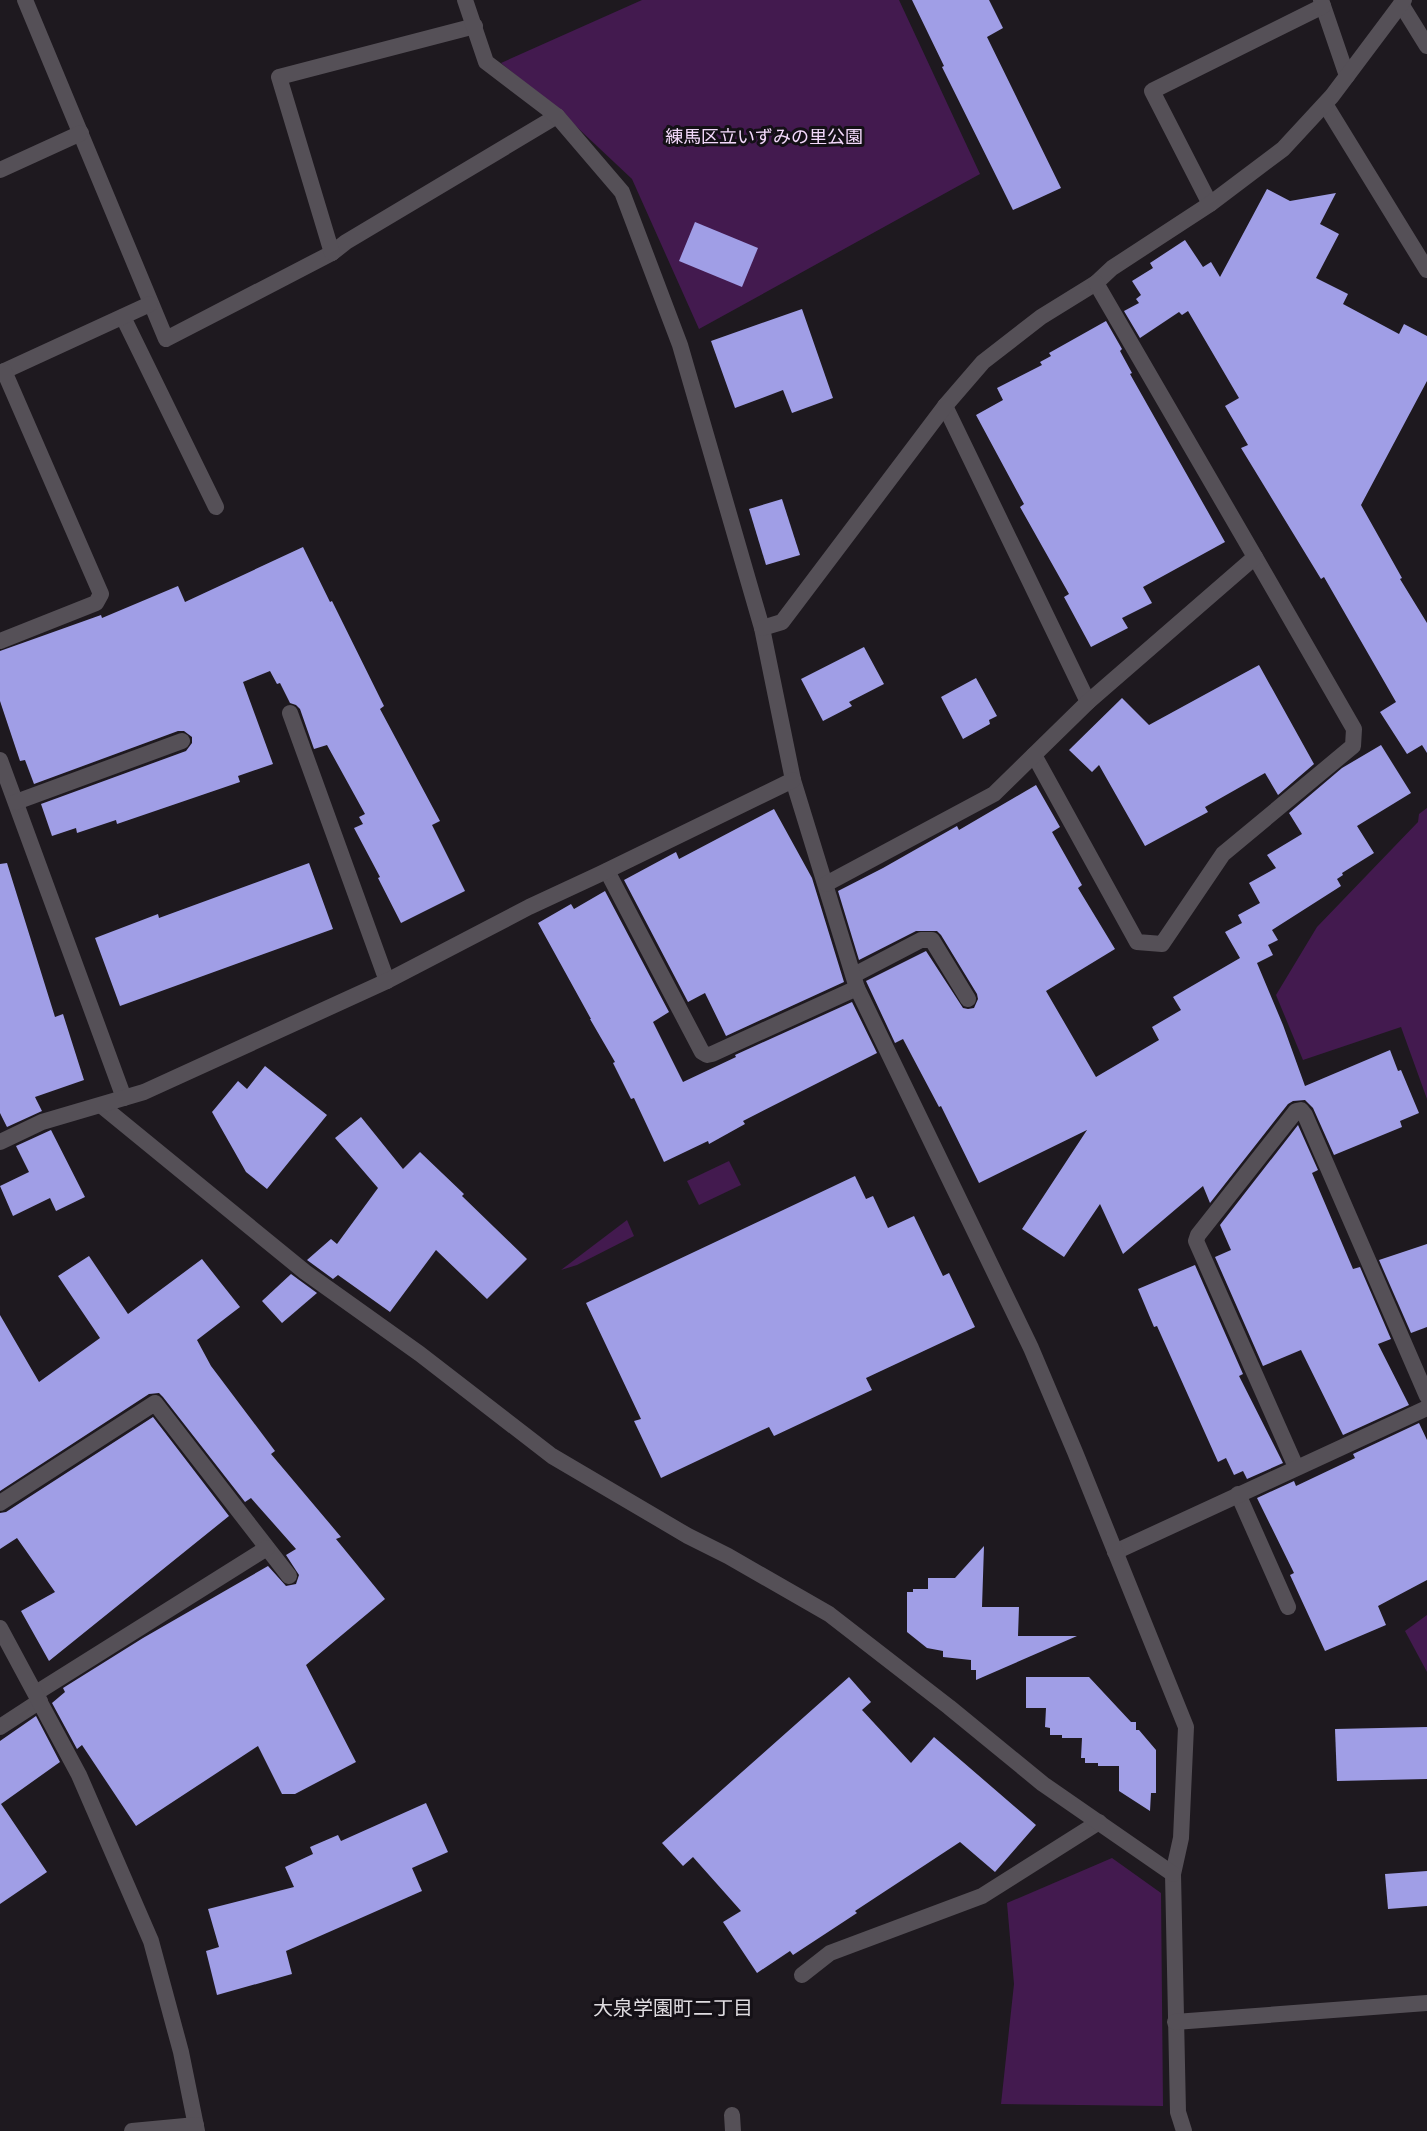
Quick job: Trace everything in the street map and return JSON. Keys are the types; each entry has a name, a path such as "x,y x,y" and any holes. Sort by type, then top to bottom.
{"street":[{"path":"25,0 166,339 332,253 346,242 557,117"},
{"path":"465,0 486,62 557,117 622,192 680,345 762,628 793,780 855,981 1030,1348 1186,1727 1181,1838 1173,1874 1178,2112 1184,2131"},
{"path":"762,628 782,622 945,406 983,362 1041,317 1096,283 1112,267 1210,204 1282,149 1325,104 1403,2 1427,46"},
{"path":"1210,204 1152,91 1322,3 1347,76"},
{"path":"332,253 279,77 475,26"},
{"path":"1325,104 1427,270"},
{"path":"0,170 81,133"},
{"path":"1034,755 1137,942 1162,944 1223,854 1353,746 1354,729 1096,283"},
{"path":"0,641 96,603 101,594 2,372 150,304"},
{"path":"123,317 216,507"},
{"path":"945,406 1088,702"},
{"path":"826,884 994,794 1088,702 1255,557"},
{"path":"290,713 387,981"},
{"path":"16,802 182,741"},
{"path":"0,760 124,1098"},
{"path":"0,1143 42,1122 144,1092 387,981 529,907 793,780"},
{"path":"607,871 702,1052 707,1055 855,981 921,940 932,940 968,999"},
{"path":"102,1106 305,1272 420,1354 552,1456 688,1536 728,1556 829,1614 949,1707 1043,1784 1173,1874"},
{"path":"1296,1467 1196,1241 1198,1235 1296,1112 1301,1110 1305,1115 1427,1396"},
{"path":"0,1503 155,1403 289,1575"},
{"path":"1115,1552 1427,1407"},
{"path":"1238,1494 1288,1607"},
{"path":"0,1727 38,1697 267,1548"},
{"path":"0,1628 79,1775 151,1941 181,2052 196,2128 132,2131"},
{"path":"802,1975 830,1953 982,1896 1099,1822"},
{"path":"1175,2022 1427,2003"}],"green space":[{"name":"練馬区立いずみの里公園","path":"642,0 899,0 980,174 699,329 632,179 564,115 501,63"},
{"path":"1427,808 1427,1099 1401,1027 1303,1060 1276,995 1317,927 1418,822 1419,814"},
{"path":"729,1161 741,1185 699,1205 687,1181"},
{"path":"627,1220 634,1236 577,1265 561,1270"},
{"path":"1427,1615 1427,1672 1405,1631"},
{"path":"1112,1858 1161,1893 1163,2106 1001,2104 1014,1984 1007,1903"}],"building":[{"path":"912,0 989,0 1003,28 987,37 1061,188 1013,210 942,67 944,66"},
{"path":"1267,189 1290,201 1336,193 1320,224 1339,234 1316,278 1348,294 1343,304 1399,334 1404,324 1427,336 1427,381 1361,505 1402,578 1400,579 1427,623 1427,753 1422,745 1407,754 1380,712 1396,702 1324,577 1321,579 1241,448 1248,445 1225,406 1239,398 1188,311 1182,315 1179,312 1140,338 1124,311 1139,303 1136,299 1141,295 1132,281 1153,268 1150,263 1185,240 1203,267 1211,262 1220,277"},
{"path":"695,222 758,248 742,287 679,261"},
{"path":"802,309 833,398 792,413 783,390 735,408 711,341"},
{"path":"1106,321 1122,349 1120,351 1132,373 1130,374 1225,542 1143,587 1152,603 1122,618 1128,628 1091,647 1064,597 1069,594 1020,507 1024,504 976,415 1003,400 997,388 1042,365 1040,362 1051,356 1049,353"},
{"path":"782,499 800,555 766,565 749,509"},
{"path":"303,547 384,706 380,709 440,821 432,825 465,891 401,923 354,828 363,824 359,817 365,814 327,745 314,749 300,709 290,703 280,683 277,684 270,671 243,682 273,764 238,776 240,782 117,824 116,820 77,833 76,828 52,836 41,804 186,751 192,743 192,737 184,731 178,731 34,784 25,760 20,761 0,701 0,651 101,615 102,618 178,586 185,602"},
{"path":"864,647 884,684 849,702 852,706 823,721 801,679"},
{"path":"1259,665 1314,764 1278,795 1265,773 1205,807 1208,812 1145,846 1099,765 1092,772 1069,750 1122,698 1149,725"},
{"path":"976,678 997,716 989,720 990,724 963,739 941,697"},
{"path":"1381,745 1411,793 1357,826 1374,853 1342,873 1343,875 1337,879 1341,886 1272,930 1278,940 1268,945 1273,955 1257,963 1305,1086 1390,1050 1419,1113 1400,1121 1402,1127 1334,1155 1313,1108 1305,1100 1293,1101 1288,1104 1210,1203 1203,1186 1123,1254 1100,1204 1064,1257 1022,1229 1087,1130 979,1183 941,1106 939,1107 903,1039 895,1043 866,981 926,951 963,1008 974,1008 978,999 977,994 937,931 916,931 859,960 838,891 957,826 959,830 1036,785 1060,827 1052,832 1082,885 1078,888 1115,949 1046,991 1096,1077 1159,1040 1152,1027 1181,1010 1173,997 1240,958 1225,932 1242,923 1238,915 1260,903 1249,883 1276,868 1267,855 1302,834 1289,813 1342,768"},
{"path":"774,809 812,878 844,982 726,1036 705,993 688,1002 624,880 676,852 679,859"},
{"path":"7,863 55,1017 63,1014 84,1080 35,1097 42,1111 7,1127 0,1113 0,864"},
{"path":"309,863 333,929 120,1006 95,938 158,914 159,918"},
{"path":"605,891 669,1012 653,1022 683,1082 736,1057 735,1055 852,1002 877,1053 743,1121 745,1124 709,1144 708,1141 664,1162 634,1098 631,1099 613,1063 615,1062 538,923 571,904 574,909"},
{"path":"265,1066 327,1115 267,1189 246,1172 212,1112 238,1081 247,1089"},
{"path":"361,1117 403,1169 420,1152 527,1259 487,1299 436,1250 390,1312 338,1275 333,1279 307,1260 331,1239 337,1244 378,1188 335,1138"},
{"path":"1298,1125 1318,1170 1312,1173 1353,1269 1360,1267 1391,1339 1378,1344 1409,1405 1343,1435 1301,1350 1263,1366 1215,1257 1231,1250 1220,1225"},
{"path":"51,1130 85,1197 56,1211 50,1198 13,1216 0,1186 29,1172 16,1146"},
{"path":"855,1176 866,1199 873,1196 888,1228 914,1216 943,1276 949,1273 975,1327 866,1378 872,1390 774,1436 769,1427 661,1478 634,1421 641,1419 586,1303"},
{"path":"1427,1244 1427,1327 1411,1333 1379,1260"},
{"path":"89,1256 128,1314 202,1259 240,1307 197,1340 211,1366 275,1451 271,1454 341,1537 336,1539 385,1599 306,1665 356,1762 295,1794 282,1794 258,1746 136,1826 82,1745 77,1749 52,1703 65,1692 63,1688 143,1638 268,1566 286,1586 296,1584 299,1575 286,1555 296,1549 251,1498 245,1502 159,1393 149,1394 0,1491 0,1315 39,1382 100,1338 58,1276"},
{"path":"1195,1265 1243,1374 1239,1376 1283,1463 1247,1479 1243,1471 1234,1475 1226,1458 1218,1462 1138,1289"},
{"path":"291,1274 317,1293 282,1323 262,1301"},
{"path":"153,1417 229,1516 49,1661 21,1611 55,1592 17,1538 0,1549 0,1513 6,1512"},
{"path":"1419,1423 1427,1440 1427,1580 1378,1606 1386,1625 1325,1651 1290,1575 1294,1573 1257,1498 1294,1481 1296,1486 1355,1458 1353,1454"},
{"path":"984,1546 982,1607 1019,1607 1018,1636 1077,1636 976,1680 976,1670 971,1670 971,1660 943,1657 943,1651 927,1648 907,1632 907,1592 913,1592 913,1589 928,1589 928,1578 955,1578"},
{"path":"849,1677 871,1702 862,1710 911,1763 934,1737 1036,1825 995,1872 960,1842 793,1955 790,1951 757,1973 723,1922 741,1911 693,1857 683,1866 662,1843"},
{"path":"1026,1677 1089,1677 1131,1722 1136,1722 1136,1730 1139,1730 1156,1750 1156,1793 1151,1793 1150,1811 1119,1791 1119,1766 1098,1766 1098,1763 1085,1763 1085,1758 1081,1758 1082,1738 1062,1738 1062,1735 1050,1735 1050,1728 1045,1727 1046,1708 1026,1708"},
{"path":"36,1716 60,1762 1,1804 47,1872 0,1904 0,1741"},
{"path":"1427,1727 1427,1779 1337,1781 1335,1729"},
{"path":"426,1803 448,1852 412,1868 422,1891 286,1951 292,1974 217,1995 206,1951 219,1947 208,1909 294,1887 285,1867 313,1854 310,1847 338,1835 341,1841"},
{"path":"1427,1871 1427,1906 1388,1909 1385,1874"}],"district":[{"name":"大泉学園町二丁目","path":"673,2008"}]}
